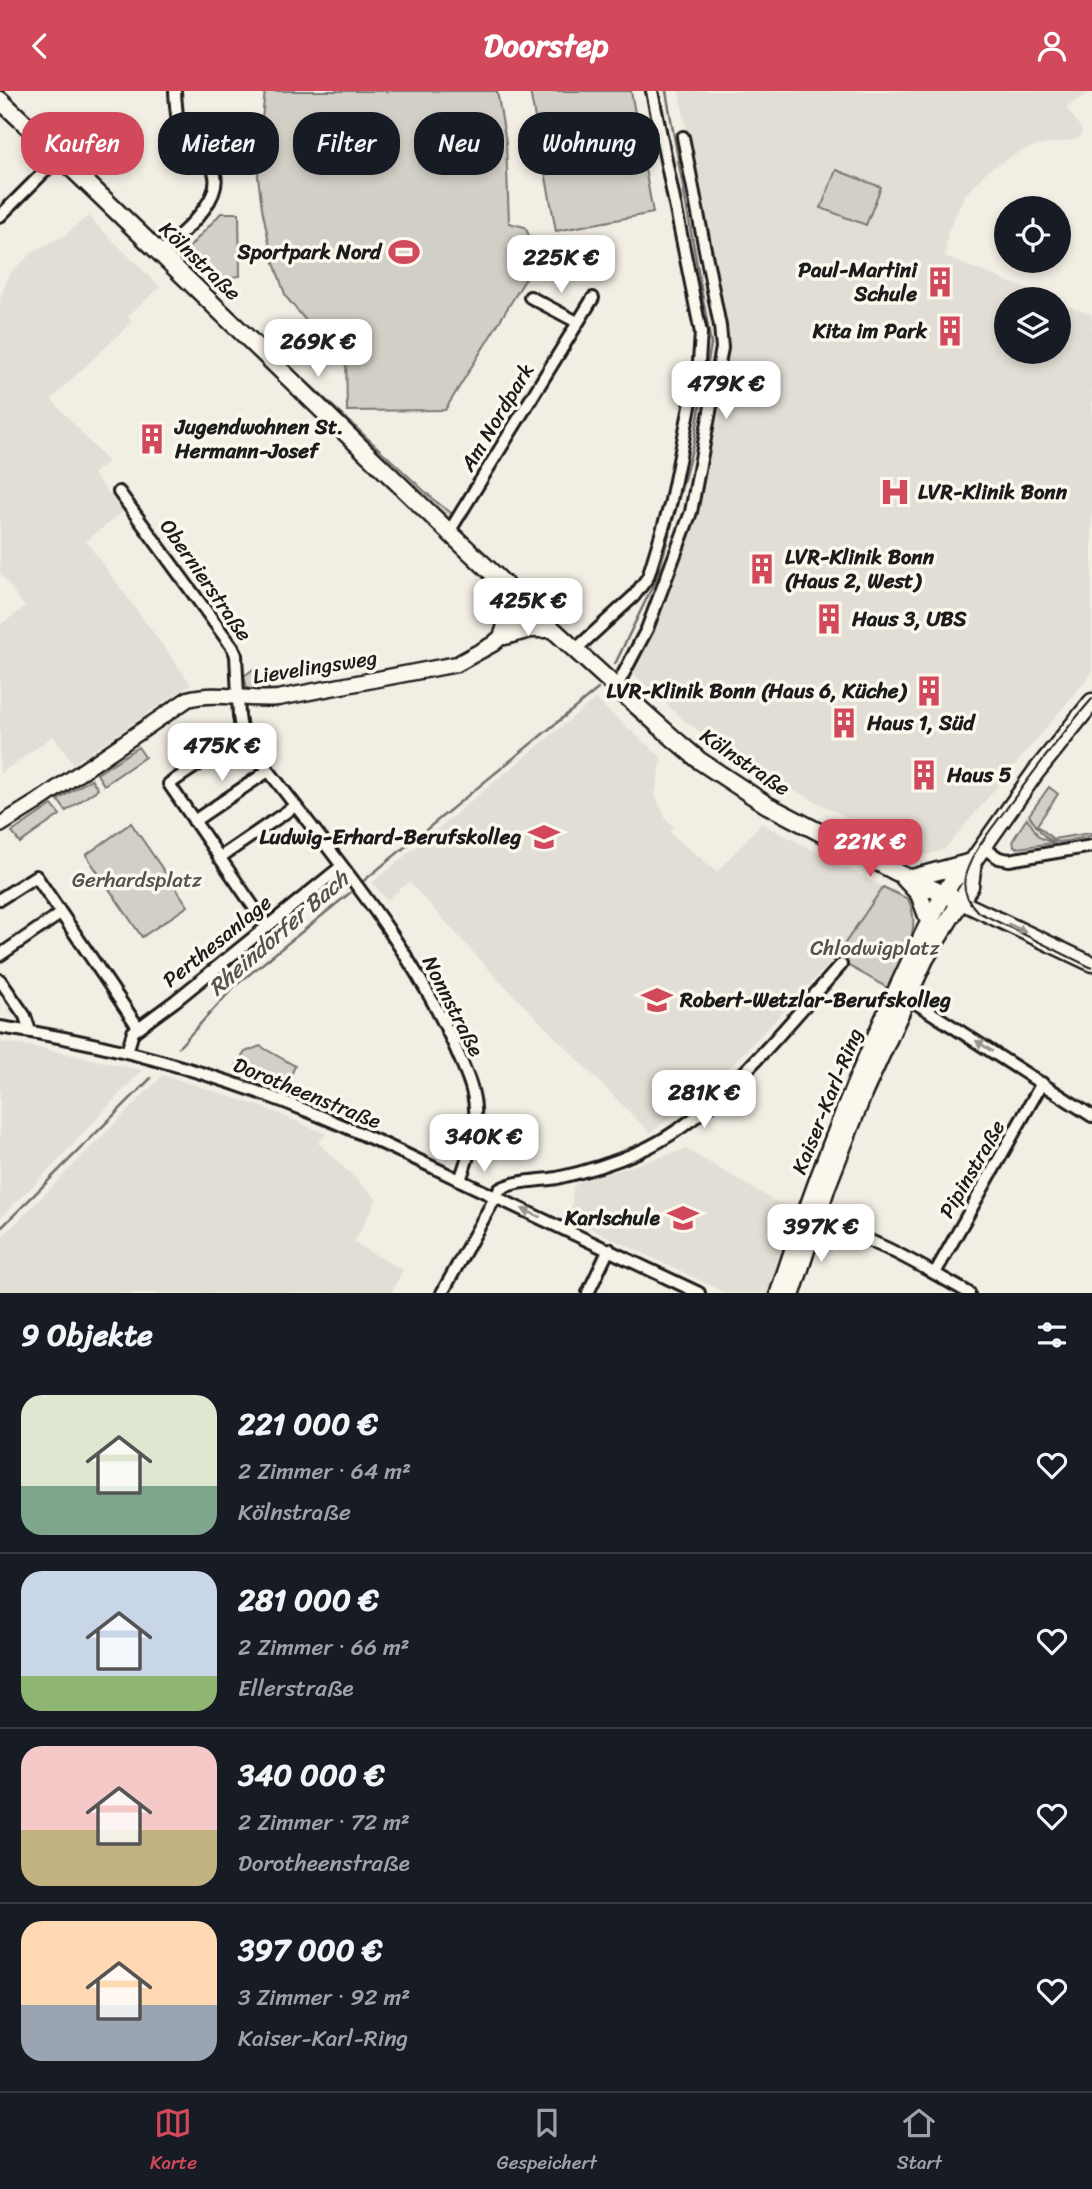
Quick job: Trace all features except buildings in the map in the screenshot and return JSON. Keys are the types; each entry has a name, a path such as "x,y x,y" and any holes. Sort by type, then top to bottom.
{"main road":[{"name":"Kölnstraße","path":"0,100 21,120"},
{"name":"Kölnstraße","path":"80,175 506,588 682,745 726,779 767,805 905,876 950,892"},
{"name":"Kaiser-Karl-Ring","path":"792,1293 864,1092 910,992 950,892 1035,773 1092,702"},
{"path":"905,876 926,876 978,854"},
{"path":"905,876 919,894 935,927"},
{"name":"Kaiser-Karl-Ring","path":"779,1293 850,1094 935,927 950,916 950,892"}],"street":[{"path":"161,252 194,220 212,198 215,188 214,171 181,132 175,91"},
{"path":"574,651 634,596 648,577 670,505 699,362 701,333 652,91"},
{"path":"616,688 647,629 691,512 722,348 683,137"},
{"path":"0,216 41,175"},
{"path":"530,297 578,322"},
{"name":"Am Nordpark","path":"449,532 593,298"},
{"name":"Obernierstraße","path":"119,492 233,648 236,655 242,735"},
{"path":"500,639 510,611 506,588"},
{"name":"Lievelingsweg","path":"0,825 188,699 211,695 278,698 457,664 500,639 531,611"},
{"path":"500,639 530,631 551,630"},
{"path":"242,735 169,784 266,925"},
{"name":"Nonnstraße","path":"242,735 364,896 430,995 444,1023 471,1088 475,1121 460,1180"},
{"path":"194,821 268,771"},
{"path":"219,858 295,806"},
{"path":"978,854 1009,860 1092,846"},
{"name":"Perthesanlage","path":"138,1027 175,1001 342,866"},
{"path":"0,899 36,876 138,1027 132,1032 127,1052"},
{"name":"Kölnstraße","path":"950,892 982,912 1092,964"},
{"path":"935,927 962,916 982,912"},
{"path":"0,955 60,914"},
{"path":"442,1293 494,1196 505,1186 560,1177 638,1152 669,1136 726,1088 841,965"},
{"path":"0,980 25,1016 30,1031"},
{"path":"910,992 919,1005 1092,1116"},
{"name":"Dorotheenstraße","path":"0,1027 127,1052 210,1076 294,1105 699,1293"},
{"name":"Pipinstraße","path":"934,1273 1042,1083"},
{"path":"815,1223 864,1238 969,1293"},
{"path":"587,1293 609,1249"}],"shaded area":[{"name":"LVR-Klinik Bonn","path":"679,91 1092,91 1066,107 1081,128 1082,134 1077,139 1032,147 987,171 964,196 948,232 945,257 1022,287 994,287 994,364 1071,364 1071,307 1092,315 1092,673 944,850 921,856 741,763 684,720 631,672 661,607 685,545 711,440 724,351 722,316"},
{"path":"88,216 160,287 128,316 132,322 51,399 108,462 93,474 124,511 86,541 191,684 73,764 53,736 0,774 0,625 25,607 0,573 0,297 11,272 35,250 64,236"},
{"name":"Robert-Wetzlar-Berufskolleg","path":"595,699 662,758 655,795 666,819 674,826 669,832 717,872 761,823 883,887 835,958 726,1071 693,1101 650,1133 493,974 409,882 387,900 372,883"},
{"path":"0,1042 142,1070 0,1218"},
{"path":"163,1075 263,1107 326,1134 318,1143 377,1199 354,1243 403,1270 391,1293 0,1293 0,1239"},
{"name":"Karlschule","path":"686,1149 795,1213 770,1293 726,1293 575,1221 571,1216 573,1187 577,1183"}],"green space":[{"name":"Sportpark Nord","path":"265,91 497,91 501,112 414,112 414,175 504,175 504,131 509,223 525,227 539,257 445,410 347,411 346,352 318,335 286,297 272,257 258,175 279,175 279,112 263,112"},
{"path":"530,91 631,91 635,112 534,112"},
{"path":"836,170 881,187 866,225 821,208"},
{"path":"546,175 646,175 653,213 556,231"},
{"path":"221,213 239,213 240,276 210,280 183,254"},
{"path":"305,380 434,500 454,515 452,519 447,521 304,385"},
{"path":"255,668 270,690 256,691 247,688 244,676"},
{"path":"138,747 145,757 104,785 97,774"},
{"path":"91,779 98,789 66,811 58,800"},
{"path":"1049,787 1058,794 1037,825 1053,839 1091,833 1091,836 1061,842 1048,839 1042,834 1029,815"},
{"path":"52,805 60,815 20,843 12,832"},
{"path":"1027,818 1039,837 1053,843 1018,848 1014,846 1013,840"},
{"name":"Gerhardsplatz","path":"131,823 188,906 142,937 86,855"},
{"name":"Chlodwigplatz","path":"883,887 908,899 913,922 909,945 888,988 835,958"},
{"path":"260,1046 295,1066 287,1084 236,1066 245,1052"}],"waterway":[{"name":"Rheindorfer Bach","path":"615,664 658,575 694,442 711,344 666,91"},
{"name":"Rheindorfer Bach","path":"361,883 598,689"},
{"name":"Rheindorfer Bach","path":"179,1047 235,986 356,888"},
{"name":"Rheindorfer Bach","path":"0,1229 151,1078"}],"tram line":[{"path":"1092,699 983,840 969,865 964,884 968,899 978,912 1092,968"}],"place":[{"name":"Sportpark Nord","path":"404,252"},
{"name":"Paul-Martini Schule","path":"940,282"},
{"name":"Kita im Park","path":"950,331"},
{"name":"Jugendwohnen St. Hermann-Josef","path":"152,439"},
{"name":"LVR-Klinik Bonn","path":"895,492"},
{"name":"LVR-Klinik Bonn (Haus 2, West)","path":"762,569"},
{"name":"Haus 3, UBS","path":"829,619"},
{"name":"LVR-Klinik Bonn (Haus 6, Küche)","path":"929,691"},
{"name":"Haus 1, Süd","path":"844,723"},
{"name":"Haus 5","path":"924,775"},
{"name":"Ludwig-Erhard-Berufskolleg","path":"544,837"},
{"name":"Robert-Wetzlar-Berufskolleg","path":"657,1000"},
{"name":"Karlschule","path":"683,1218"}]}
